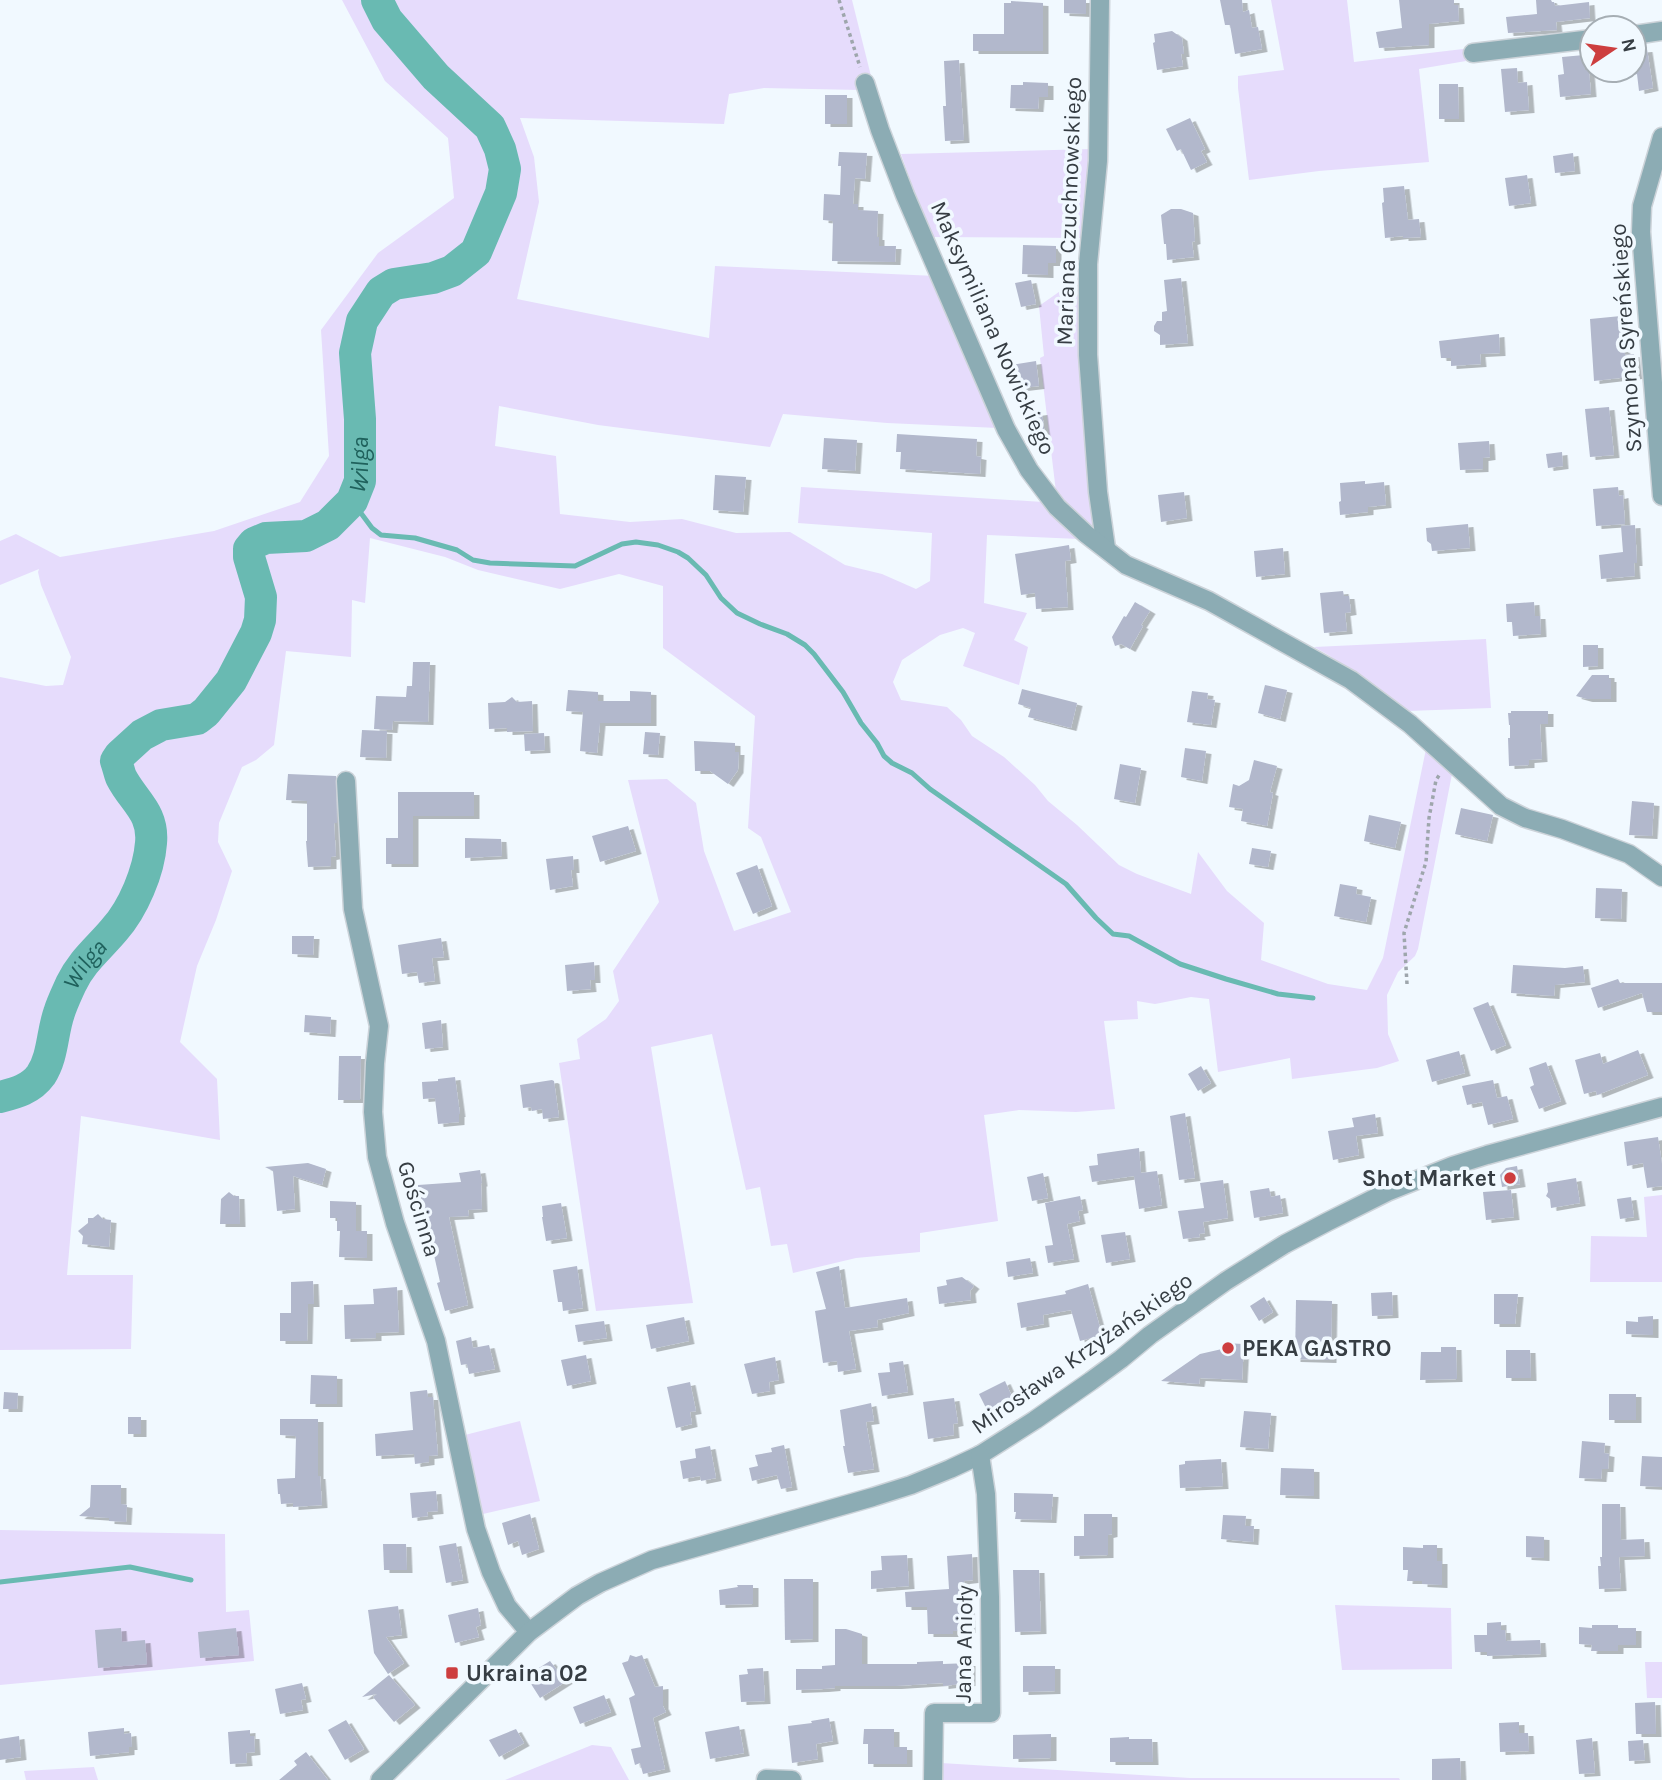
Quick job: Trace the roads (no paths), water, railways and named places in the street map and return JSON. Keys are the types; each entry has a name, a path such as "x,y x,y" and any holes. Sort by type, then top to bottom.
{"street":[{"name":"Mariana Czuchnowskiego","path":"1100,0 1098,161 1088,264 1088,355 1098,492 1106,548"},
{"path":"1473,53 1578,41"},
{"name":"Maksymiliana Nowickiego","path":"865,83 895,170 1006,429 1029,470 1057,507 1126,565 1209,601 1351,680 1410,724 1501,806 1525,818 1629,854 1662,877"},
{"name":"Szymona Syreńskiego","path":"1662,137 1642,206 1641,233 1662,496"},
{"name":"Gościnna","path":"346,781 353,909 379,1026 373,1112 377,1157 395,1223 436,1341 476,1529 491,1572 508,1606 529,1632"},
{"name":"Mirosława Krzyżańskiego","path":"380,1780 529,1632 577,1596 637,1566 670,1554 911,1485 980,1455 1091,1381 1150,1335 1226,1282 1327,1222 1387,1192 1452,1166 1662,1107"},
{"name":"Jana Anioły","path":"933,1780 934,1713 990,1713 990,1597 986,1494 980,1455"},
{"path":"766,1779 792,1780"}],"waterway":[{"name":"Wilga","path":"0,1097 28,1087 41,1075 48,1061 60,1009 75,976 121,921 134,901 143,877 150,854 149,823 142,807 121,777 116,761 142,735 161,725 197,719 231,681 260,620 261,597 249,549 254,543 266,538 306,536 328,525 352,501 360,481 360,419 355,353 362,321 381,292 394,284 433,278 452,271 476,252 501,193 505,169 490,127 436,77 387,20 377,0"},
{"path":"352,501 372,528 381,535 415,538 457,550 473,560 490,563 575,566 622,544 636,542 658,545 678,552 706,575 721,598 737,613 787,634 805,645 843,692 884,756 912,773 930,789 1066,884 1113,934 1129,936 1180,964 1226,979 1278,994 1313,998"},
{"path":"0,1582 130,1567 191,1580"}],"place":[{"name":"Shot Market","path":"1510,1178"},
{"name":"PEKA GASTRO","path":"1228,1348"},
{"name":"Ukraina 02","path":"452,1673"}]}
